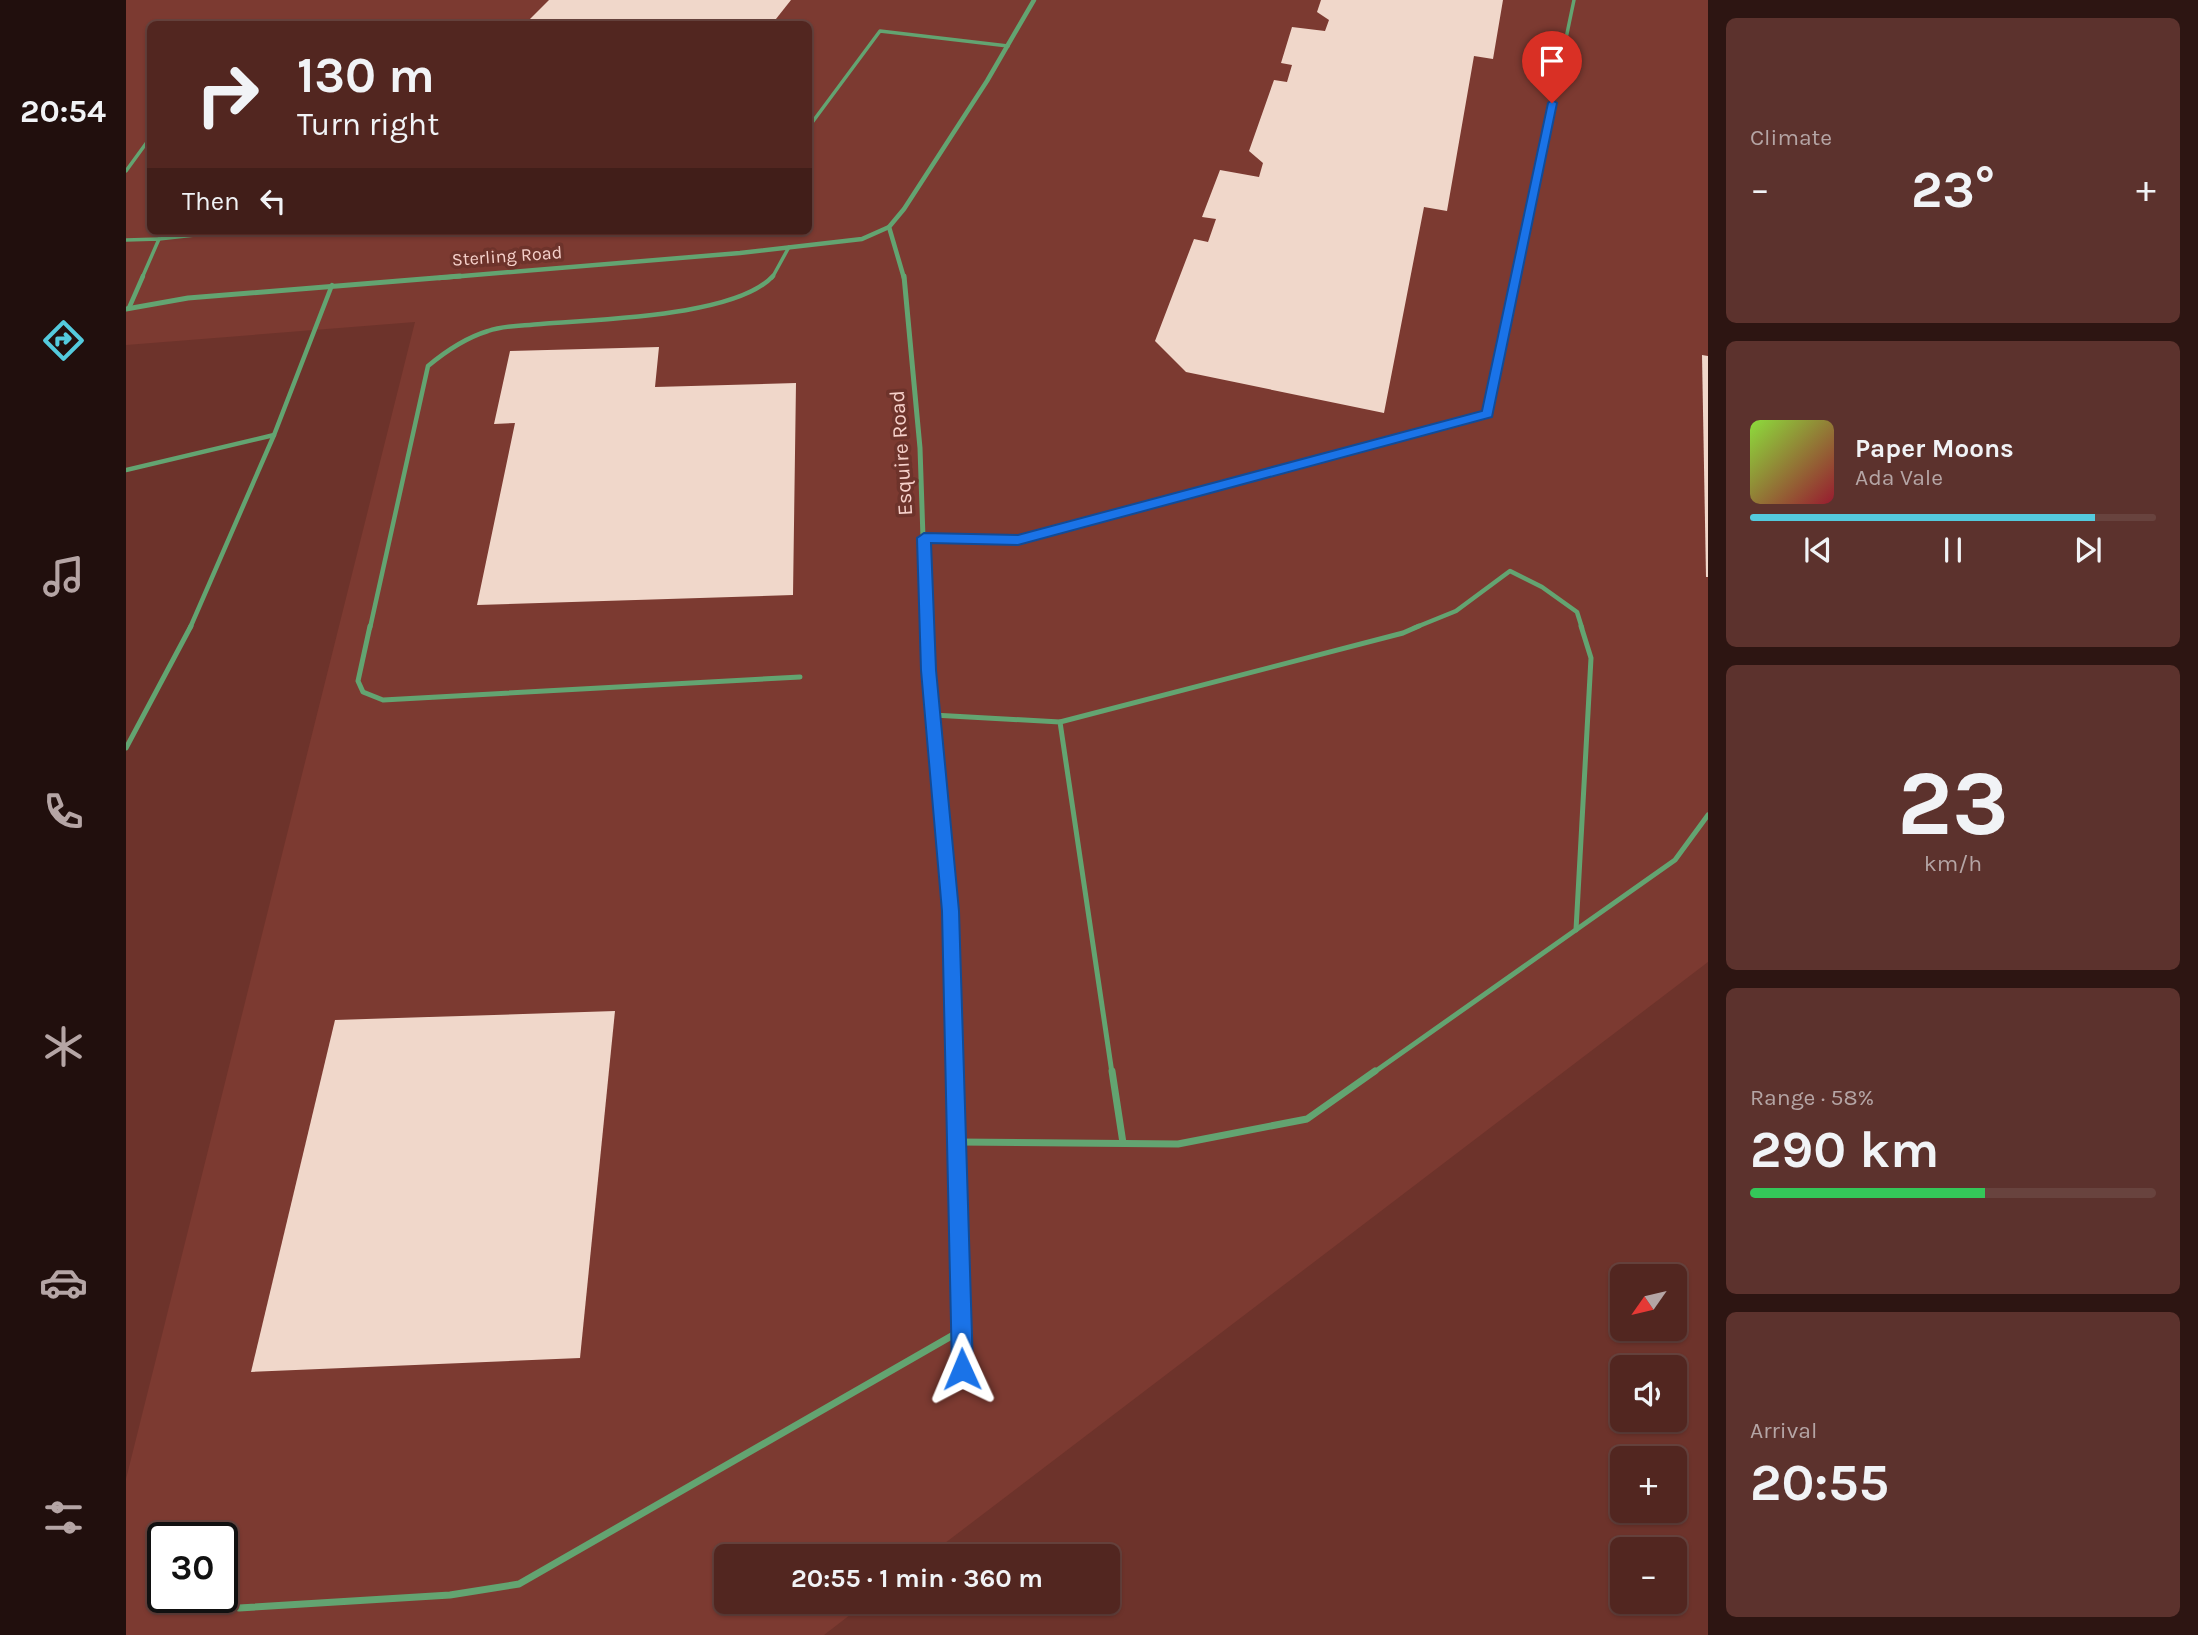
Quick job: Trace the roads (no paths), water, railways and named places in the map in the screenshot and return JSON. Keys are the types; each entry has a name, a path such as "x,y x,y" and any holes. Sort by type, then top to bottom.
{"street":[{"path":"889,227 904,209 1008,46 1034,0"},
{"name":"Esquire Road","path":"889,227 903,268 920,448 928,670 950,911 962,1369"},
{"name":"Sterling Road","path":"128,308 188,298 789,247 862,239 889,227"}],"lane":[{"path":"924,538 1018,540 1488,414 1574,0"},
{"path":"812,123 880,31 1008,46"},
{"path":"126,171 147,142"},
{"path":"126,240 195,235"},
{"path":"128,308 159,239"},
{"path":"789,247 772,278 752,293 724,302 655,314 497,328 455,343 428,366 358,681 363,692 383,700 800,677"},
{"path":"126,748 201,608 274,435 332,285"},
{"path":"126,470 274,435"},
{"path":"933,715 1060,722 1403,633 1456,611 1510,571 1542,587 1577,612 1591,658 1576,930"},
{"path":"1060,722 1123,1143"},
{"path":"957,1142 1178,1144 1307,1119 1675,860 1708,816"},
{"path":"239,1608 450,1595 519,1584 962,1330"}]}
